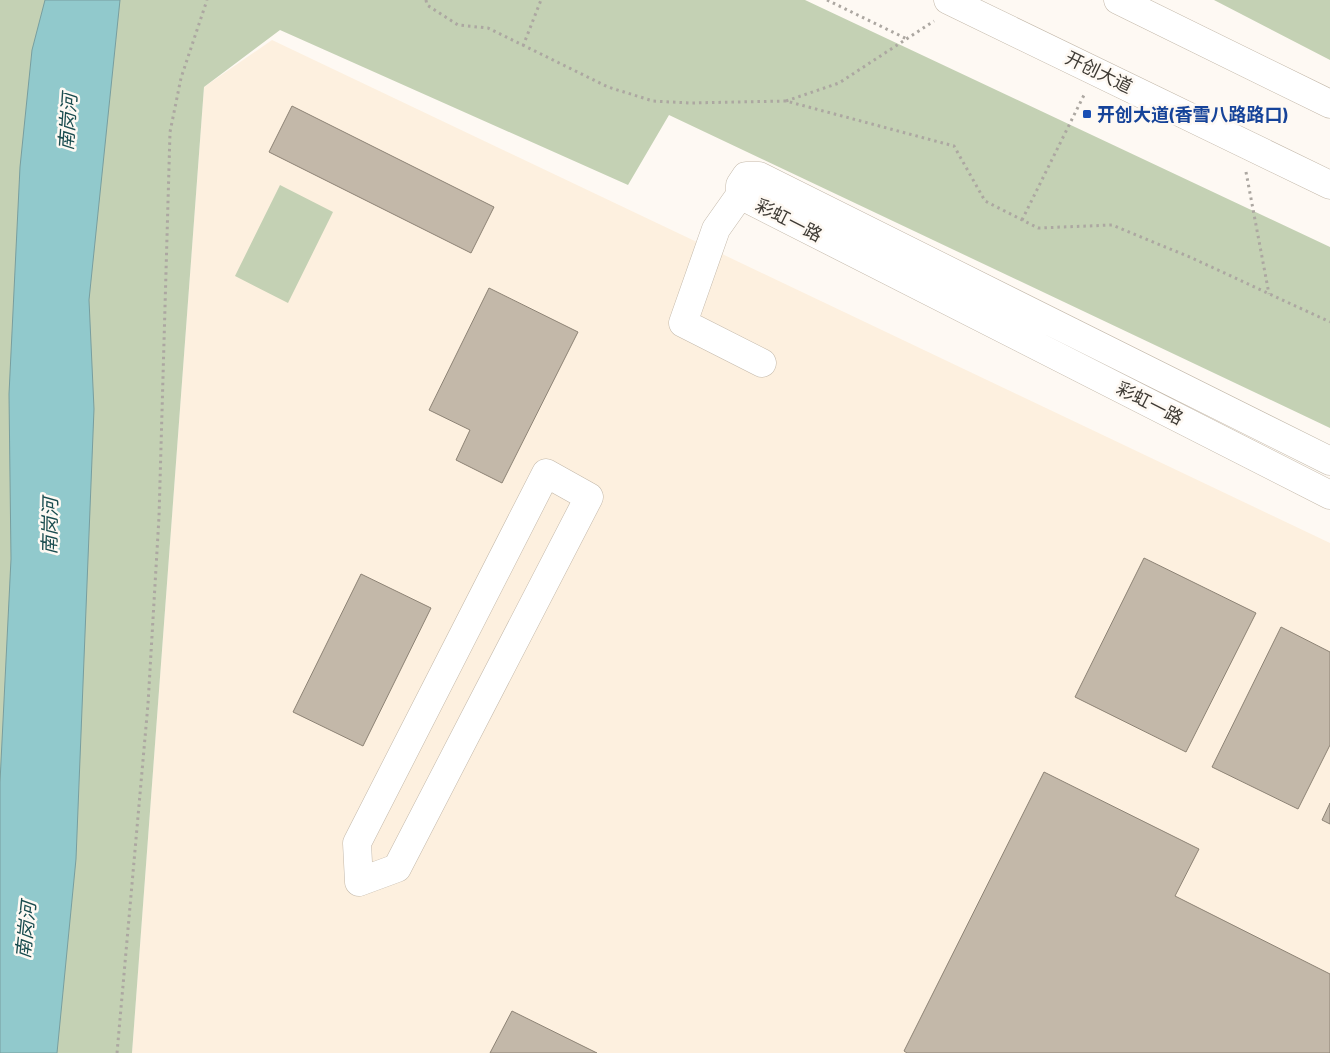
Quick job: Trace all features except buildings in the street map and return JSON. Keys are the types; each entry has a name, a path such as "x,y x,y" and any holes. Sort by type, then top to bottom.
{"street":[{"path":"1118,0 1330,104"},
{"name":"开创大道","path":"953,2 1330,185"},
{"name":"彩虹一路","path":"1330,461 759,176 746,176 740,185 740,195 1330,495"},
{"path":"740,195 716,229 683,323 762,363"},
{"path":"546,473 589,497 398,868 359,882 358,843 546,473"}],"path":[{"path":"117,1053 147,723 156,576 170,132 181,78 207,0"},
{"path":"426,0 427,5 458,25 488,28 608,88 654,101 689,103 786,101 954,146 985,201 1038,228 1112,225 1192,258 1330,322"},
{"path":"523,46 541,0"},
{"path":"827,0 907,38"},
{"path":"786,101 838,83 907,38 953,2"},
{"path":"1022,220 1096,70"},
{"path":"1241,142 1269,294"}],"shaded area":[{"path":"272,40 1330,543 1330,1053 132,1053 204,87"}],"green space":[{"path":"0,0 805,0 1330,247 1330,428 669,115 628,185 280,30 204,87 132,1053 0,1053"},
{"path":"1214,0 1330,0 1330,60"},
{"path":"280,185 333,212 288,303 235,276"}],"water":[{"name":"南岗河","path":"45,0 120,0 89,300 94,409 76,859 57,1053 0,1053 0,782 11,559 9,394 20,167 32,50"}],"place":[{"name":"开创大道(香雪八路路口)","path":"1087,114"}]}
